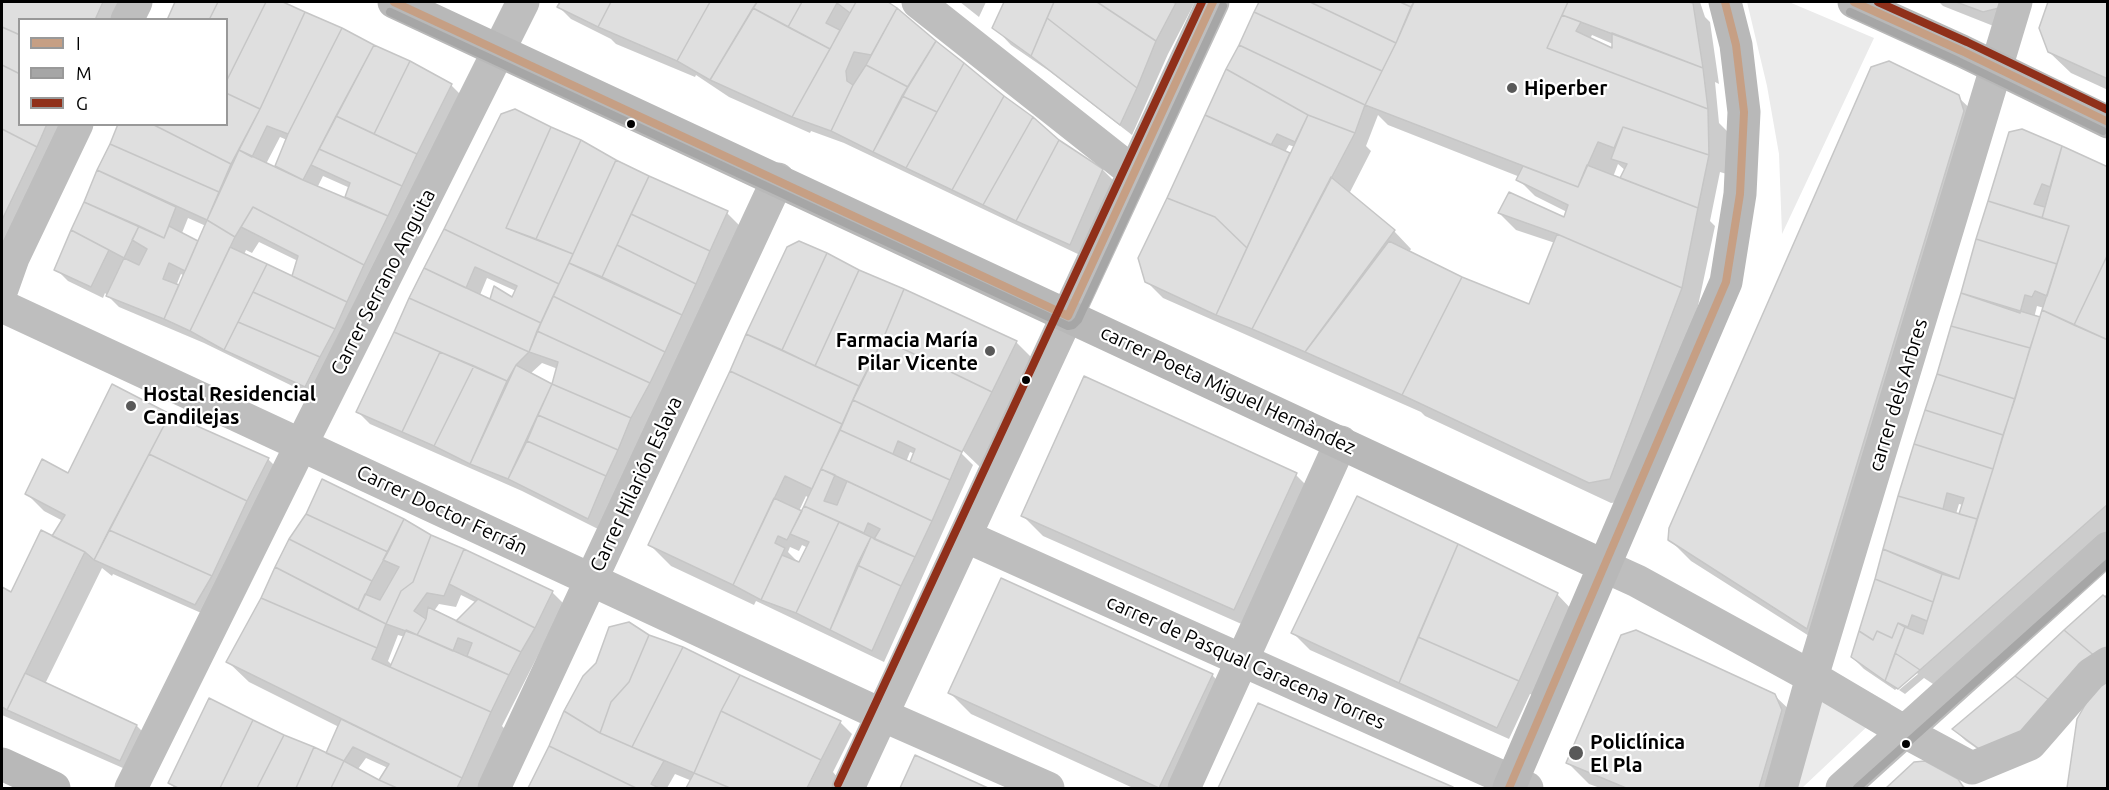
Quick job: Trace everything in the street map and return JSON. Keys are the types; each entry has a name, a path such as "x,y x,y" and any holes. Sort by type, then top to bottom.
{"street":[{"path":"128,18 136,2"},
{"name":"carrer Poeta Miguel Hernàndez","path":"394,2 778,179 1604,566"},
{"name":"Carrer Serrano Anguita","path":"131,789 523,2"},
{"path":"918,2 1133,172"},
{"path":"848,789 1213,2"},
{"path":"1516,786 1604,566 1726,282 1740,194 1744,112 1736,45 1725,2"},
{"path":"1859,2 2108,122"},
{"name":"carrer dels Arbres","path":"1781,789 1812,677 2016,2"},
{"path":"2,289 13,258 76,126"},
{"name":"Carrer Hilarión Eslava","path":"494,789 778,179"},
{"name":"Carrer Doctor Ferrán","path":"2,306 882,715 1048,789"},
{"path":"1184,789 1341,442"},
{"name":"carrer de Pasqual Caracena Torres","path":"965,536 1241,659 1516,786"},
{"path":"1842,789 2108,548"},
{"path":"1604,566 1637,581 1812,677 1905,732 1975,778 2030,744 2091,674 2108,663"},
{"path":"2,764 54,789"}],"shaded area":[{"path":"1747,2 1789,2 1874,38 1782,234 1779,154 1767,86"},
{"path":"1830,670 1891,704 1802,788 1795,788"}],"building":[{"path":"2,2 103,2 96,18 18,18 18,34 2,27"},
{"path":"175,2 218,2 210,18 168,18"},
{"path":"218,2 266,2 228,78 228,18 210,18"},
{"path":"266,2 283,2 305,12 260,109 228,94 228,78"},
{"path":"560,2 611,2 598,27 557,7"},
{"path":"611,2 710,2 677,61 598,27"},
{"path":"710,2 757,2 710,80 677,61"},
{"path":"757,2 802,2 788,27 753,8"},
{"path":"802,2 856,2 850,13 837,3 826,23 840,30 830,49 788,27"},
{"path":"856,2 888,2 897,8 871,55 854,52 846,71 847,81 853,85 831,131 792,117"},
{"path":"1004,2 1054,2 1031,56 992,28"},
{"path":"1054,2 1097,2 1156,41 1137,88 1047,18"},
{"path":"1097,2 1172,2 1176,3 1156,41"},
{"path":"1259,2 1310,2 1396,43 1382,71 1254,12"},
{"path":"1310,2 1400,2 1411,7 1396,43"},
{"path":"1400,2 1414,2 1411,7"},
{"name":"Hiperber","path":"1414,2 1568,2 1547,48 1708,109 1709,155 1623,127 1614,148 1598,142 1578,187 1365,105"},
{"path":"1568,2 1693,3 1703,68 1562,15"},
{"path":"1956,2 2001,2 1999,8 1983,12"},
{"path":"2048,2 2108,2 2108,79 2048,52 2039,28"},
{"path":"753,8 830,49 792,117 710,80"},
{"path":"897,8 936,41 908,87 866,65"},
{"path":"305,12 342,28 288,134 267,126 252,157 239,150"},
{"path":"1254,12 1382,71 1365,105 1239,45"},
{"path":"1562,15 1581,22 1576,31 1612,48 1612,33 1703,68 1708,109 1547,48"},
{"path":"1047,18 1137,88 1120,125 1031,56"},
{"path":"2,27 18,34 18,73 2,65"},
{"path":"342,28 374,45 303,180 275,166 288,134"},
{"path":"936,41 964,63 937,112 902,96"},
{"path":"374,45 410,61 374,134 336,116"},
{"path":"1239,45 1365,105 1355,133 1308,115 1226,69"},
{"path":"410,61 452,84 417,154 374,134"},
{"path":"1889,61 1959,95 1964,111 1807,629 1668,540 1669,528 1871,67"},
{"path":"964,63 1004,96 952,190 906,168"},
{"path":"2,65 18,73 18,126 46,126 37,147 2,129"},
{"path":"866,65 908,87 873,152 831,131 853,85"},
{"path":"1226,69 1308,115 1295,142 1277,134 1271,145 1205,115"},
{"path":"228,94 260,109 231,164 156,126 228,126"},
{"path":"902,96 937,112 906,168 873,152"},
{"path":"1004,96 1033,117 983,205 952,190"},
{"path":"515,109 551,127 506,228 573,254 559,284 444,229 501,114"},
{"path":"1205,115 1290,153 1247,248 1215,217 1167,198"},
{"path":"1308,115 1355,133 1252,329 1216,315"},
{"path":"336,116 417,154 402,186 319,149"},
{"path":"1033,117 1059,140 1016,221 983,205"},
{"path":"117,126 156,126 231,164 219,192 110,144"},
{"path":"551,127 581,140 536,239 506,228"},
{"path":"1623,127 1709,155 1698,208 1620,178 1627,164 1611,159"},
{"path":"2,129 37,147 2,220"},
{"path":"2022,129 2062,146 2050,187 2042,184 2034,204 2045,207 2042,218 1988,201 2009,132"},
{"path":"581,140 616,160 573,254 536,239"},
{"path":"1059,140 1103,169 1070,245 1016,221"},
{"path":"110,144 219,192 207,220 97,170"},
{"path":"2062,146 2108,167 2108,254 2074,325 2042,310 2069,226 2042,218"},
{"path":"319,149 402,186 388,216 345,197 350,183 311,165"},
{"path":"239,150 388,216 364,265 253,207 235,237 207,220"},
{"path":"616,160 649,176 602,277 569,263"},
{"path":"1587,165 1698,208 1682,288 1557,234 1498,213 1509,192 1564,217 1568,205 1516,180 1523,166 1578,187"},
{"path":"97,170 176,207 164,238 84,202"},
{"path":"649,176 728,211 710,251 631,214"},
{"path":"1331,177 1395,230 1305,352 1252,329"},
{"path":"1167,198 1215,217 1247,248 1216,315 1145,282 1138,258"},
{"path":"1988,201 2069,226 2057,264 1976,239"},
{"path":"84,202 139,226 124,258 71,230"},
{"path":"253,207 364,265 347,302 292,276 298,256 241,227"},
{"path":"631,214 710,251 696,284 617,245"},
{"path":"207,220 235,237 190,331 164,319"},
{"path":"139,226 164,238 169,226 198,241 185,271 169,263 163,279 179,285 164,319 106,296 124,258 139,265 147,249 132,240"},
{"path":"444,229 559,284 541,323 490,299 494,286 512,297 517,286 475,267 466,288 424,268"},
{"path":"71,230 109,250 91,287 54,270"},
{"path":"1557,234 1682,288 1610,479 1589,483 1402,395 1462,277 1529,304"},
{"path":"1976,239 2057,264 2047,296 2035,291 2032,297 2025,295 2020,313 1961,293"},
{"path":"799,241 827,253 782,350 746,334 787,247"},
{"path":"1389,241 1462,277 1402,395 1305,352"},
{"path":"617,245 696,284 682,315 602,277"},
{"path":"230,247 267,264 224,350 190,331"},
{"path":"827,253 859,270 815,366 782,350"},
{"path":"2108,254 2108,340 2074,325"},
{"path":"569,263 682,315 665,352 553,296"},
{"path":"267,264 347,302 335,329 253,292"},
{"path":"424,268 541,323 529,352 409,298"},
{"path":"859,270 904,289 883,339 859,386 815,366"},
{"path":"904,289 1017,341 992,392 883,339"},
{"path":"253,292 335,329 320,357 238,322"},
{"path":"1961,293 2040,317 2030,348 1951,326"},
{"path":"553,296 665,352 650,383 537,331"},
{"path":"409,298 529,352 516,365 507,381 394,332"},
{"path":"2042,310 2108,340 2108,504 1920,670 1895,653 1905,627 1923,634 1942,574 1959,579"},
{"path":"238,322 320,357 305,387 224,350"},
{"path":"1951,326 2030,348 2015,399 1937,374"},
{"path":"537,331 650,383 631,418 552,384 558,362 529,352"},
{"path":"394,332 440,352 402,432 356,412"},
{"path":"746,334 859,386 842,424 730,371"},
{"path":"883,339 992,392 962,452 853,400"},
{"path":"440,352 474,366 434,446 402,432"},
{"path":"516,365 552,384 508,479 470,464"},
{"path":"474,366 507,381 470,464 434,446"},
{"path":"730,371 842,424 812,489 785,476 733,585 648,545"},
{"path":"1937,374 2015,399 2003,435 1925,410"},
{"path":"1084,376 1297,473 1234,610 1021,516"},
{"path":"112,384 170,414 94,560 85,552 52,536 65,515 25,494 42,459 68,473"},
{"path":"552,384 631,418 618,450 538,415"},
{"path":"853,400 962,452 950,480 910,462 915,449 898,441 893,454 840,430"},
{"path":"1925,410 2003,435 1993,469 1914,444"},
{"path":"170,414 269,458 247,501 149,454"},
{"path":"538,415 618,450 606,476 527,441"},
{"path":"840,430 950,480 932,521 821,469"},
{"path":"527,441 606,476 588,519 508,479"},
{"path":"1914,444 1993,469 1977,519 1959,514 1964,498 1947,493 1943,509 1898,496"},
{"path":"149,454 247,501 212,576 109,530"},
{"path":"821,469 835,475 824,501 837,505 847,481 932,521 915,557 874,539 880,529 868,523 864,533 804,506"},
{"path":"322,479 404,519 388,552 306,514"},
{"path":"1357,496 1458,544 1399,683 1291,633"},
{"path":"1898,496 1977,519 1959,579 1883,549"},
{"path":"774,498 802,511 787,540 778,536 775,543 785,548 761,600 733,585"},
{"path":"804,506 839,522 796,613 761,600 782,555 799,562 809,542 790,534"},
{"path":"306,514 388,552 372,581 289,539"},
{"path":"404,519 431,535 413,582 401,591 386,624 358,610 365,594 380,600 399,567 383,560"},
{"path":"839,522 871,537 830,630 796,613"},
{"path":"41,530 85,552 7,710 2,707 2,587 11,592"},
{"path":"109,530 212,576 195,605 94,560"},
{"path":"431,535 464,549 444,596 427,593 414,611 426,619 417,635 386,624 401,591 413,582"},
{"path":"871,537 915,557 901,586 857,565"},
{"path":"289,539 372,581 358,610 275,567"},
{"path":"1458,544 1558,593 1519,681 1418,637"},
{"path":"464,549 553,591 535,628 449,584"},
{"path":"1883,549 1942,574 1933,602 1875,579"},
{"path":"857,565 901,586 872,651 830,630"},
{"path":"275,567 386,624 377,648 261,598"},
{"path":"1001,578 1213,674 1159,788 948,693"},
{"path":"1875,579 1933,602 1927,621 1912,615 1908,627 1898,623 1892,638 1877,631 1873,640 1859,631"},
{"path":"2103,595 2108,599 2108,650 2097,658 2064,630"},
{"path":"261,598 377,648 372,659 491,712 462,778 226,662"},
{"path":"478,599 535,628 521,652 456,621"},
{"path":"428,607 521,652 509,675 467,656 472,643 458,638 453,651 417,635 426,619"},
{"path":"629,622 649,635 629,682 611,702 600,733 564,711 583,676 596,663 609,627"},
{"path":"1898,623 1905,627 1885,681 1851,657 1859,631 1873,640 1877,631 1892,638"},
{"path":"406,630 509,675 491,712 390,667"},
{"path":"1636,630 1775,694 1782,710 1759,788 1626,788 1566,763 1621,635"},
{"path":"2064,630 2097,658 2052,702 2015,676"},
{"path":"649,635 683,647 632,747 600,733 611,702 629,682"},
{"path":"1418,637 1519,681 1497,728 1399,683"},
{"path":"683,647 740,675 721,711 694,773 632,747"},
{"path":"1895,653 1920,670 1898,689 1885,681"},
{"path":"2108,665 2108,788 2067,788 2077,719"},
{"path":"25,673 137,725 120,761 7,710"},
{"path":"740,675 841,721 821,760 721,711"},
{"path":"2015,676 2052,702 2028,731 1982,751 1952,729"},
{"path":"209,698 253,720 220,788 178,788 168,783"},
{"path":"1258,703 1453,787 1218,788"},
{"path":"564,711 600,733 664,761 651,784 659,788 636,788 549,746"},
{"path":"721,711 821,760 807,788 730,788 694,773"},
{"path":"341,719 462,778 457,788 397,788 379,780 389,764 353,747 344,761 326,753"},
{"path":"253,720 284,735 257,788 220,788"},
{"path":"284,735 314,747 296,788 257,788"},
{"path":"549,746 636,788 528,788"},
{"path":"314,747 344,761 331,788 296,788"},
{"path":"915,755 988,788 900,788"},
{"path":"344,761 379,780 397,788 331,788"},
{"path":"1925,761 1958,779 1964,788 1886,788 1914,762"},
{"path":"694,773 730,788 686,788"}],"transit line":[{"name":"I","path":"394,2 1068,316 1213,2"},
{"name":"G","path":"838,784 1202,2"},
{"name":"I","path":"1509,788 1726,282 1740,194 1744,112 1736,45 1725,2"},
{"name":"I","path":"1854,2 1962,51 2108,122"},
{"name":"G","path":"1878,2 2108,110"},
{"name":"M","path":"390,12 1068,326 1078,320 1223,6"},
{"name":"M","path":"1850,12 2103,131"},
{"name":"M","path":"1857,788 2108,563"}],"place":[{"name":"Hiperber","path":"1512,88"},
{"name":"Farmacia María Pilar Vicente","path":"990,351"},
{"name":"Hostal Residencial Candilejas","path":"131,406"},
{"name":"Policlínica El Pla","path":"1576,753"}]}
